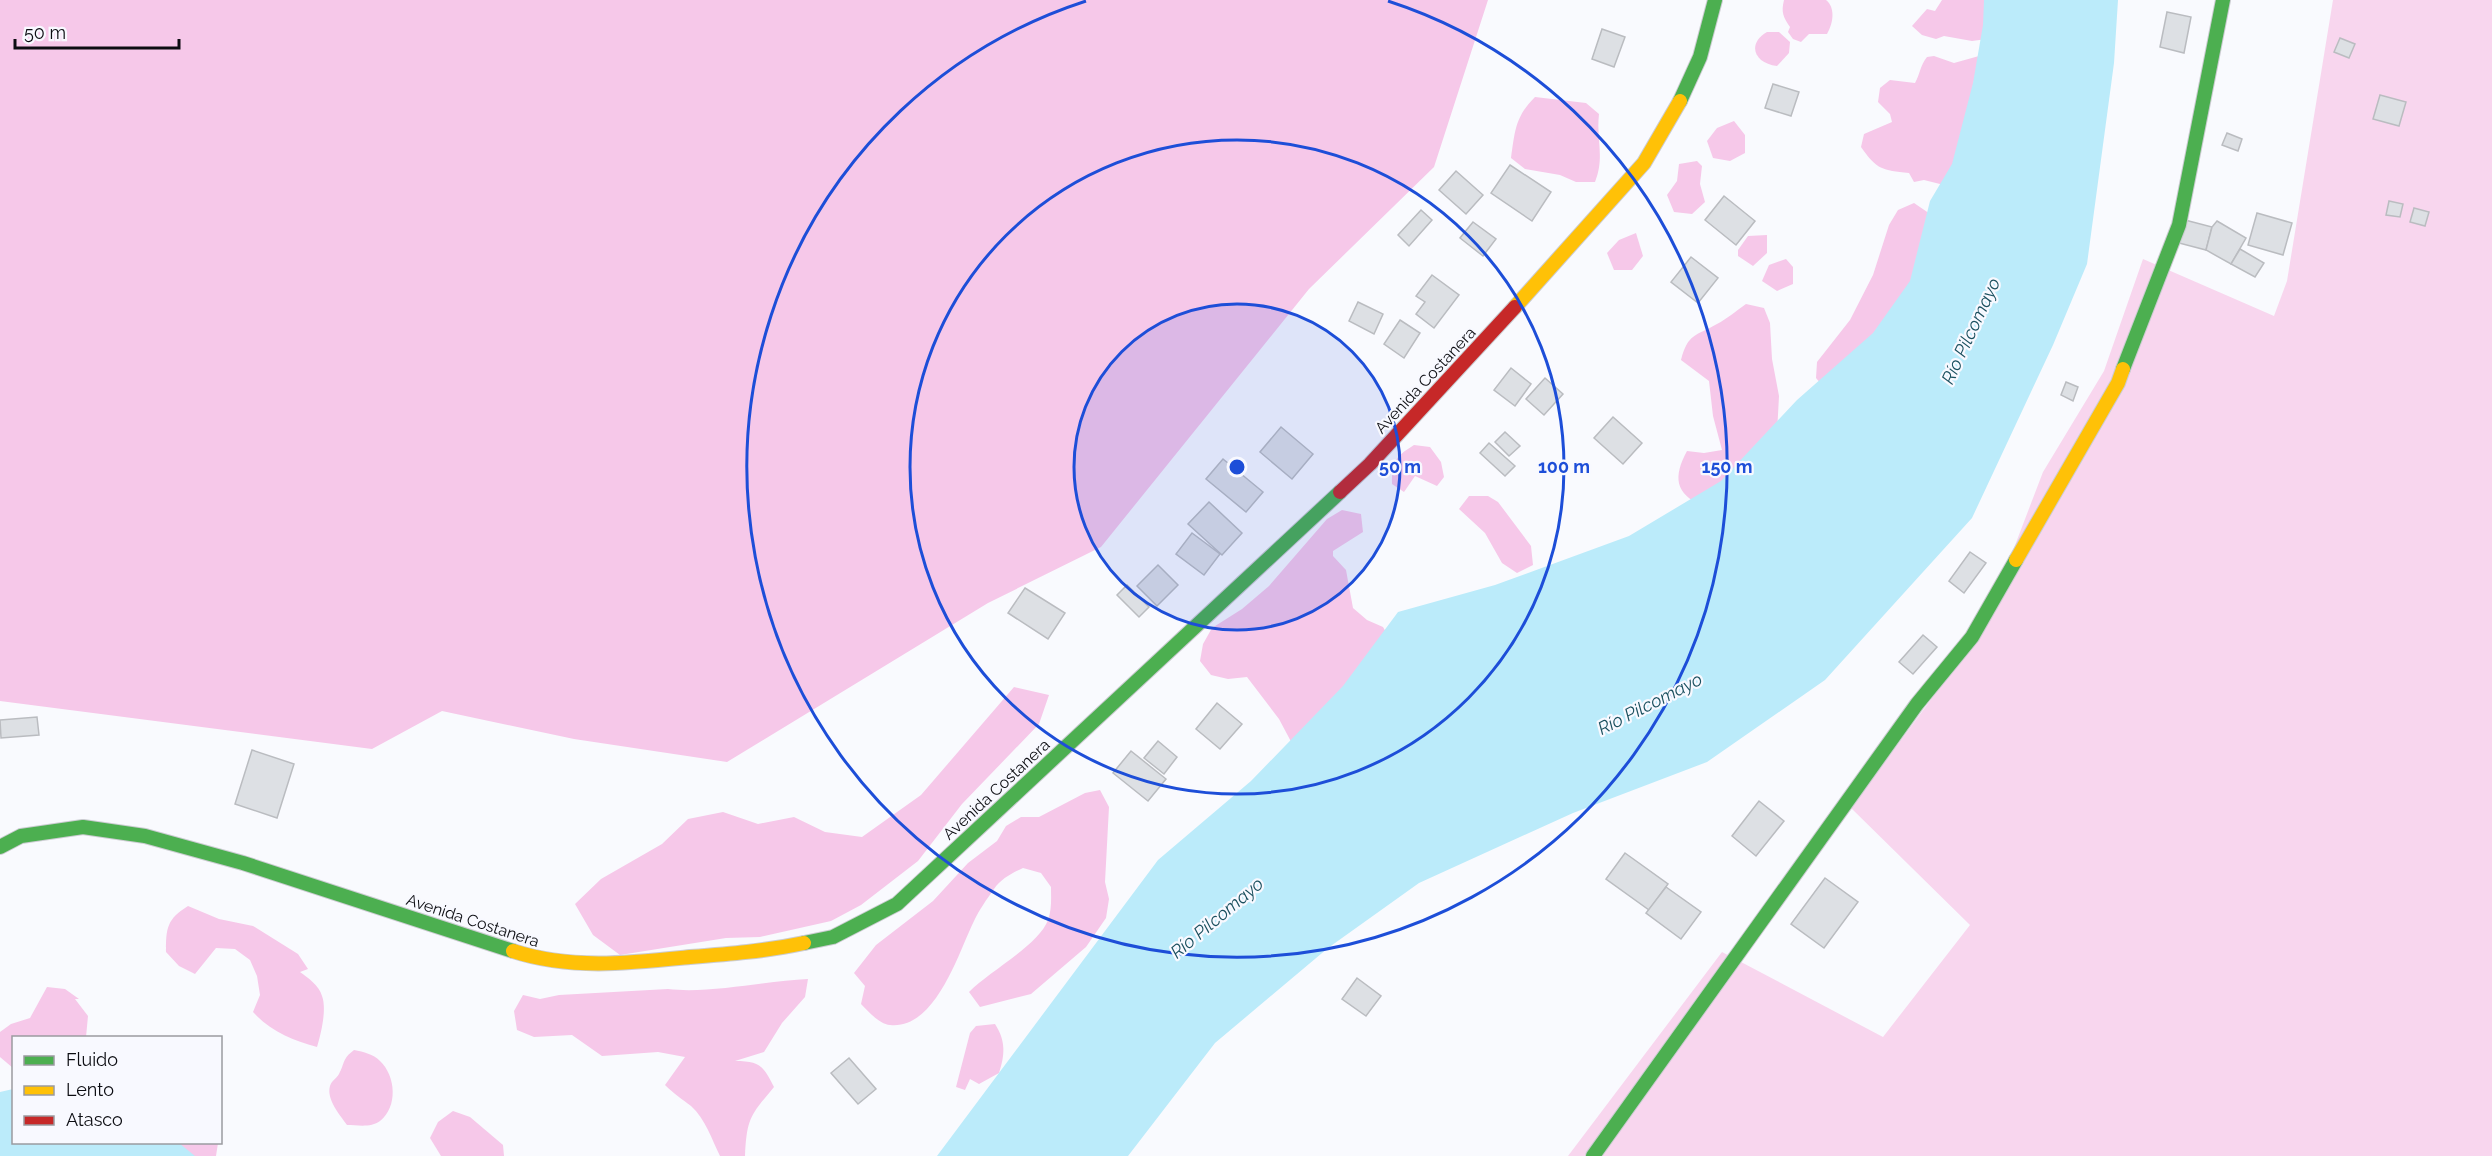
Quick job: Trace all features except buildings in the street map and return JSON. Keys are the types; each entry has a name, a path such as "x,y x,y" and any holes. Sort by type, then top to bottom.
{"street":[{"name":"Avenida Costanera","path":"0,847 21,836 83,827 145,836 243,863 538,959 609,965 771,950 833,937 897,904 1370,464 1644,163 1675,111 1700,57 1715,0"},
{"path":"1593,1156 1917,704 1972,637 2118,383 2179,225 2223,0"}],"shaded area":[{"path":"0,0 1488,0 1434,167 1309,289 1101,547 988,603 727,762 574,739 442,711 372,749 0,701"},
{"path":"1784,0 1826,0 1831,7 1832,16 1827,34 1809,34 1801,42 1793,39 1788,32 1790,27 1783,14"},
{"path":"1942,0 2008,0 1994,38 1972,41 1944,36 1936,39 1922,35 1912,26 1927,9 1935,11"},
{"path":"2333,0 2492,0 2492,1156 1568,1156 1722,952 1883,1037 1970,925 1851,808 1983,629 2043,472 2104,371 2143,259 2274,316 2287,281"},
{"path":"1767,32 1779,32 1790,42 1789,53 1777,66 1763,62 1756,53 1757,42"},
{"path":"1934,56 1954,63 1979,56 1952,187 1924,180 1914,182 1909,173 1881,168 1861,147 1864,134 1892,122 1890,114 1878,102 1880,88 1890,80 1915,83 1927,57"},
{"path":"1535,97 1586,103 1599,114 1600,156 1595,182 1576,182 1560,175 1525,169 1511,158 1515,132 1520,118"},
{"path":"1734,121 1745,135 1745,153 1730,161 1713,158 1707,141 1717,128"},
{"path":"1697,161 1702,166 1700,184 1705,202 1692,214 1674,212 1667,195 1677,181 1679,164"},
{"path":"1914,203 1936,218 1899,317 1828,392 1816,378 1817,362 1850,320 1873,275 1889,225 1898,210"},
{"path":"1636,233 1643,256 1632,270 1614,270 1607,253 1619,240"},
{"path":"1767,235 1767,253 1753,266 1738,256 1738,250 1748,236"},
{"path":"1786,259 1793,267 1793,284 1777,291 1762,281 1769,265"},
{"path":"1746,304 1764,308 1770,323 1772,359 1779,396 1777,433 1702,506 1686,496 1679,483 1678,476 1683,460 1687,451 1704,453 1722,450 1713,416 1709,381 1681,360 1687,345 1694,336 1721,322"},
{"path":"1414,445 1430,447 1441,462 1444,477 1437,486 1415,476 1404,492 1392,484 1394,465 1403,453"},
{"path":"1469,496 1488,496 1498,502 1531,546 1533,565 1517,573 1502,563 1485,533 1459,509"},
{"path":"1342,510 1361,514 1363,532 1333,551 1333,556 1346,570 1353,608 1367,620 1383,627 1392,643 1304,766 1279,719 1247,677 1228,679 1211,675 1200,661 1203,644 1212,628 1242,609 1269,586 1327,519"},
{"path":"1014,687 1049,695 1039,724 962,804 918,861 861,905 831,921 760,937 726,938 620,955 593,935 575,904 601,879 662,844 688,819 723,812 758,824 794,817 825,832 862,837 921,795"},
{"path":"1100,790 1109,807 1105,882 1109,899 1106,918 1086,947 1031,994 980,1007 969,992 1035,939 1048,920 1051,887 1041,873 1023,868 997,885 976,917 944,986 920,1015 906,1023 890,1025 878,1020 861,1004 865,986 854,973 876,945 933,901 968,863 997,841 1006,826 1021,817 1039,817 1085,793"},
{"path":"188,906 219,919 253,926 298,954 308,969 300,972 316,985 323,1001 323,1022 317,1047 282,1034 253,1012 260,995 257,976 250,960 235,949 216,948 195,974 179,966 166,952 169,925 176,915"},
{"path":"808,979 805,997 782,1023 764,1052 735,1061 755,1063 767,1074 774,1087 751,1118 745,1156 720,1156 696,1111 665,1085 685,1057 658,1052 602,1056 572,1035 534,1037 517,1030 514,1011 523,995 540,999 559,995 668,989 719,989"},
{"path":"47,987 65,989 79,999 75,999 88,1016 86,1036 12,1036 12,1067 0,1057 0,1032 11,1024 30,1018"},
{"path":"995,1024 1001,1036 1003,1048 999,1073 979,1084 970,1079 965,1090 956,1087 970,1033 976,1026"},
{"path":"354,1050 377,1059 385,1067 392,1083 390,1108 380,1121 372,1125 347,1125 334,1107 330,1096 331,1084"},
{"path":"453,1111 470,1117 503,1145 504,1156 441,1156 430,1138 438,1122"},
{"path":"174,1144 218,1144 216,1156 180,1156"}],"water":[{"name":"Río Pilcomayo","path":"1984,0 2118,0 2114,63 2087,264 2053,345 1972,518 1825,680 1707,762 1573,813 1419,883 1328,948 1215,1043 1128,1156 937,1156 1158,860 1251,781 1343,686 1398,612 1495,585 1629,536 1721,481 1797,400 1873,333 1910,281 1930,201 1952,164 1973,83 1983,25"},
{"path":"12,1089 12,1144 180,1144 195,1156 0,1156 0,1092"}],"traffic: fast":[{"path":"1680,101 1700,57 1715,0"},
{"path":"2123,369 2179,225 2223,0"},
{"path":"804,943 833,937 897,904 1340,492"},
{"path":"1593,1156 1917,704 1972,637 2016,560"},
{"path":"0,847 21,836 83,827 145,836 243,863 513,951"}],"traffic: slow":[{"path":"1515,307 1644,163 1680,101"},
{"path":"2016,560 2118,383 2123,369"},
{"path":"513,951 557,961 601,963 733,953 804,943"}],"traffic: jam":[{"path":"1340,492 1370,464 1515,307"}]}
